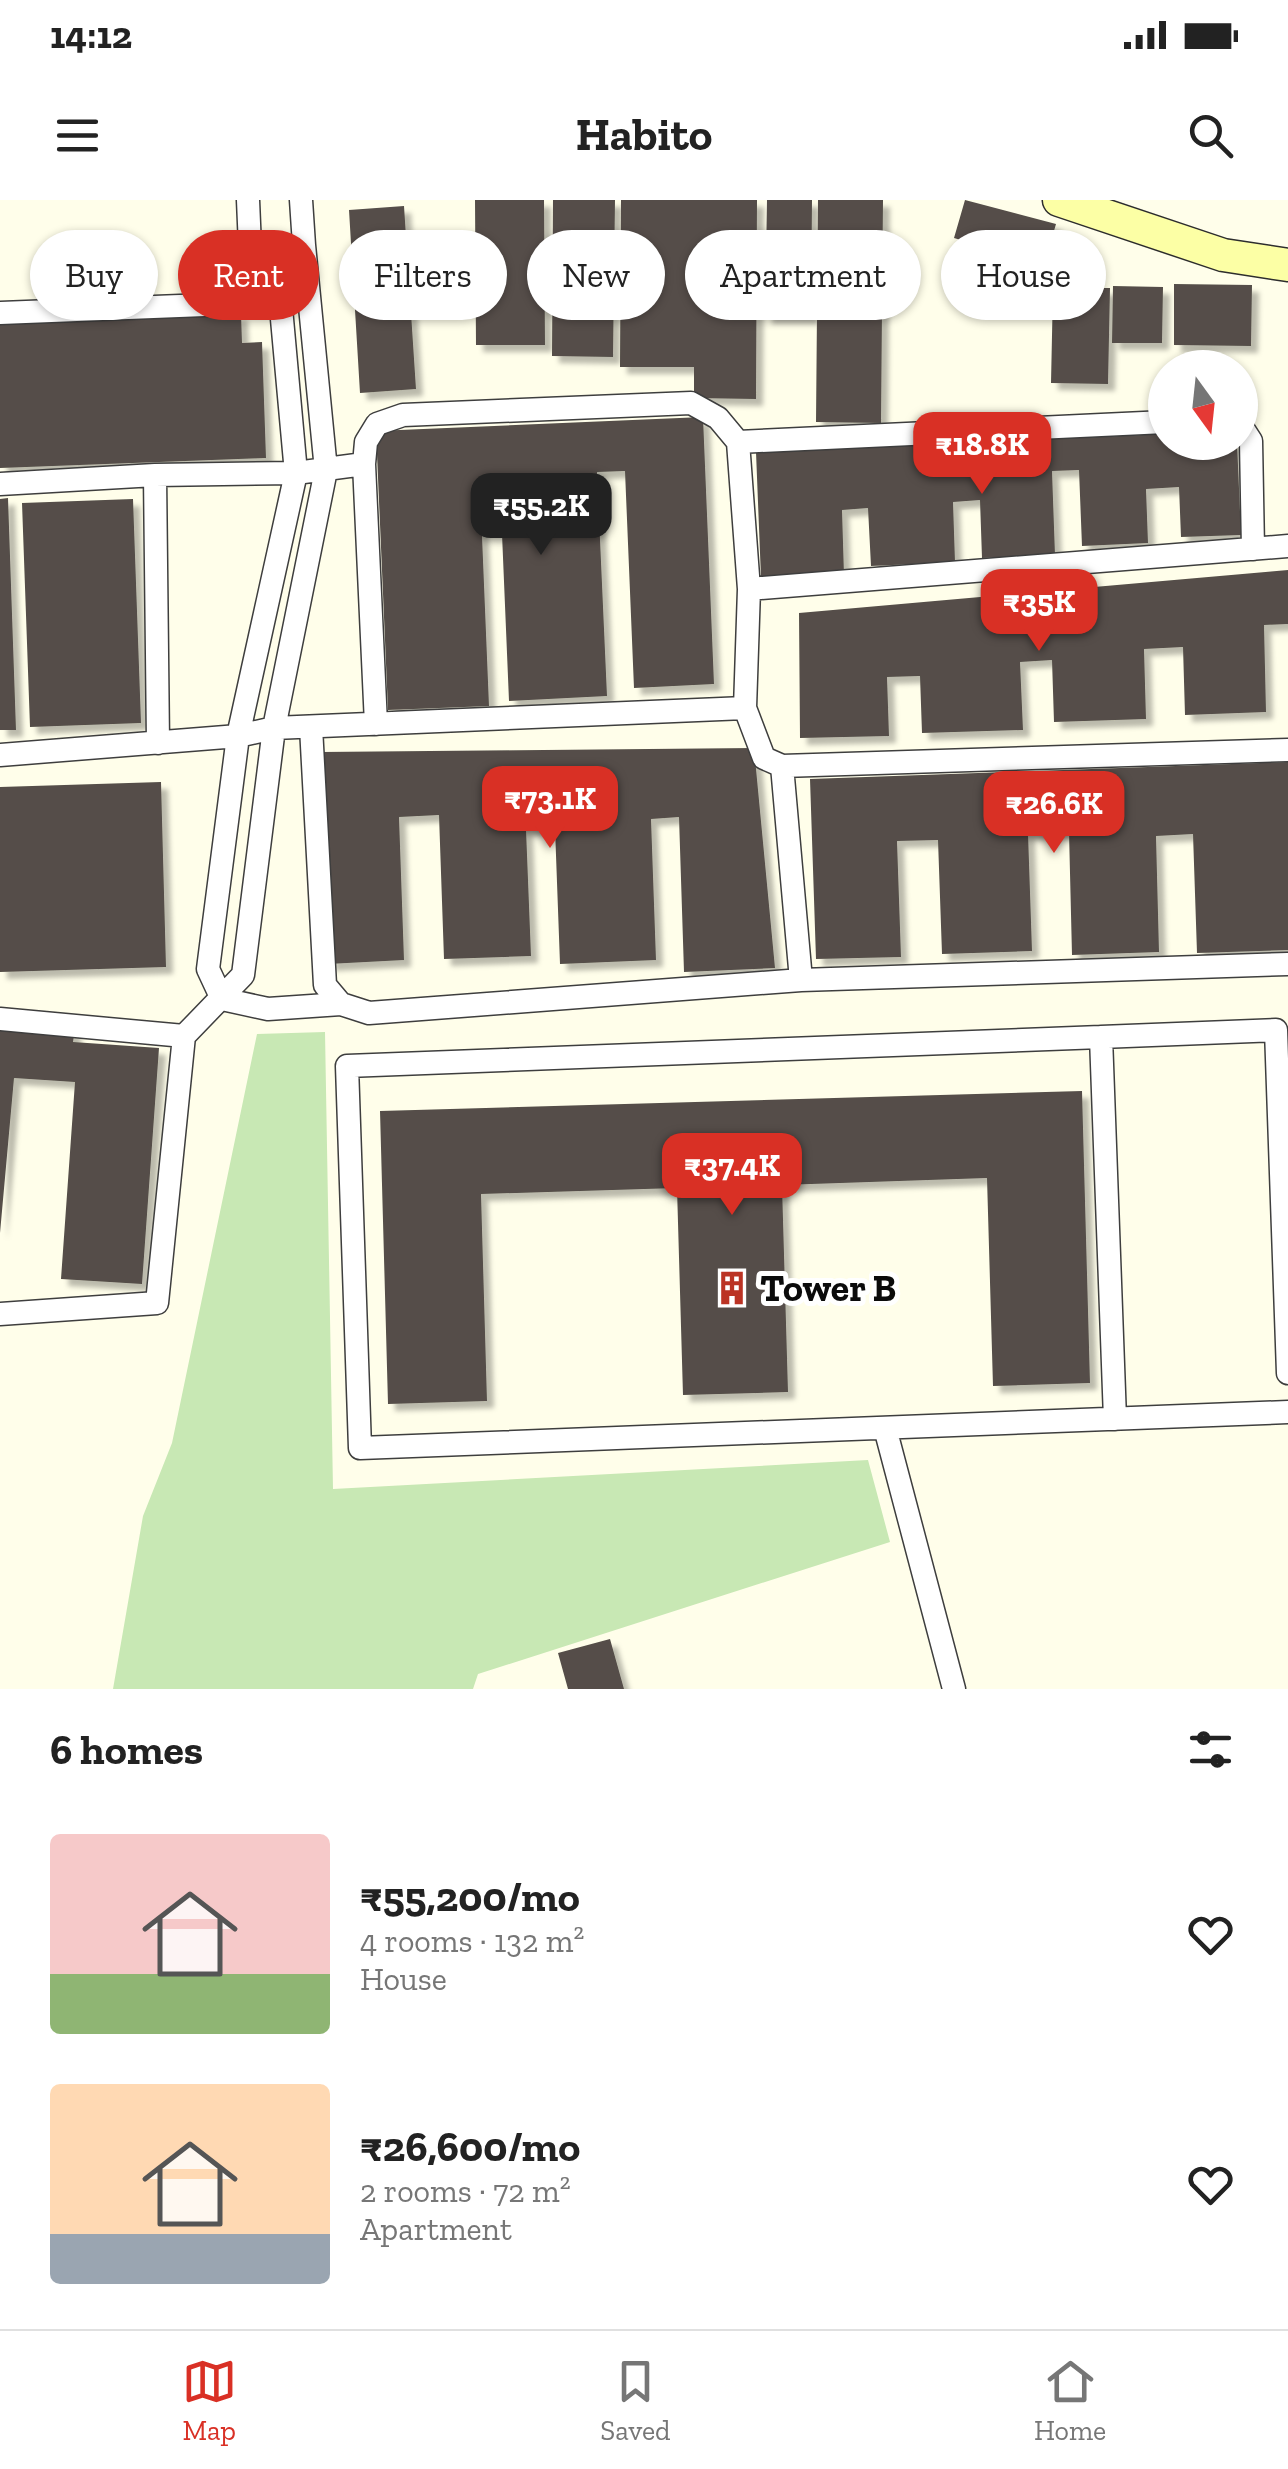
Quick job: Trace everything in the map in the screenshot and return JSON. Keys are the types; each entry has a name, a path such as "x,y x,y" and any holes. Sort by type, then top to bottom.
{"street":[{"path":"248,200 249,230"},
{"path":"301,200 303,230"},
{"path":"1059,200 1223,256 1288,264"},
{"path":"0,313 178,306"},
{"path":"222,999 208,968 238,736 296,474 283,320"},
{"path":"0,1314 157,1303 184,1036 243,975 274,728 326,470 311,320"},
{"path":"376,724 364,464 366,442 377,424 403,415 691,403 718,418 738,442 749,589 745,708 764,758 782,766 1288,750"},
{"path":"738,442 1148,423"},
{"path":"1251,460 1253,549"},
{"path":"0,484 155,475 296,474 364,464"},
{"path":"155,475 158,743"},
{"path":"749,589 1288,546"},
{"path":"0,755 238,736 274,728 745,708"},
{"path":"311,727 324,985 341,1004"},
{"path":"782,766 801,980"},
{"path":"222,999 268,1008 341,1004 369,1012 801,980 1288,964"},
{"path":"0,1018 184,1036"},
{"path":"1288,1373 1276,1030 347,1066 360,1448 1288,1412"},
{"path":"1101,1037 1115,1419"},
{"path":"885,1428 954,1689"}],"green space":[{"path":"325,1032 333,1489 868,1460 890,1542 478,1674 473,1689 113,1689 143,1516 172,1443 257,1034"}],"building":[{"path":"475,200 544,200 544,230 527,230 527,320 545,320 545,345 476,345 476,320 507,320 507,230 475,230"},
{"path":"553,200 615,200 615,230 553,230"},
{"path":"621,200 757,200 757,230 685,230 685,320 756,320 756,399 694,398 694,367 620,367 620,320 665,320 665,230 621,230"},
{"path":"767,200 812,200 812,230 766,230"},
{"path":"818,200 883,200 883,230 818,230"},
{"path":"965,200 1056,224 1054,230 956,230"},
{"path":"404,206 406,230 350,230 349,210"},
{"path":"1174,284 1252,285 1251,346 1174,345"},
{"path":"1113,286 1163,287 1162,343 1112,343"},
{"path":"1106,288 1110,288 1108,384 1051,383 1052,320 1106,320"},
{"path":"158,316 241,320 242,343 262,342 266,458 0,468 0,323 158,320"},
{"path":"356,320 411,320 416,389 360,393"},
{"path":"552,320 613,320 613,357 552,356"},
{"path":"817,320 882,320 881,423 816,422"},
{"path":"703,417 714,684 634,688 625,471 597,472 607,696 509,701 500,486 480,487 489,706 388,710 376,431"},
{"path":"1148,435 1148,460 1238,460 1241,535 1181,537 1179,487 1146,489 1148,543 1082,546 1079,470 1052,471 1055,555 982,558 980,500 953,502 955,562 871,566 868,508 842,510 844,575 761,578 756,452"},
{"path":"8,498 16,730 0,730 0,499"},
{"path":"133,499 141,723 30,727 22,503"},
{"path":"1288,570 1288,624 1264,625 1266,712 1185,715 1183,647 1144,649 1146,719 1054,722 1052,660 1020,662 1023,730 922,733 920,676 887,677 889,736 800,738 799,613"},
{"path":"754,748 775,968 684,972 679,817 651,819 656,960 560,964 555,828 526,829 531,956 444,959 439,815 399,817 404,960 328,964 321,752"},
{"path":"1288,762 1288,950 1197,953 1193,834 1156,836 1159,952 1072,955 1069,832 1028,833 1032,951 942,954 938,840 897,841 901,957 816,959 810,779"},
{"path":"161,782 166,967 0,972 0,787"},
{"path":"0,1024 75,1029 73,1042 159,1048 142,1284 61,1279 75,1082 14,1078 0,1233"},
{"name":"Tower B","path":"1082,1091 1090,1383 993,1386 987,1178 782,1185 788,1392 683,1395 677,1188 481,1194 487,1401 388,1404 380,1111"},
{"path":"610,1639 624,1689 568,1689 558,1653"}],"place":[{"name":"Tower B","path":"732,1288"}]}
